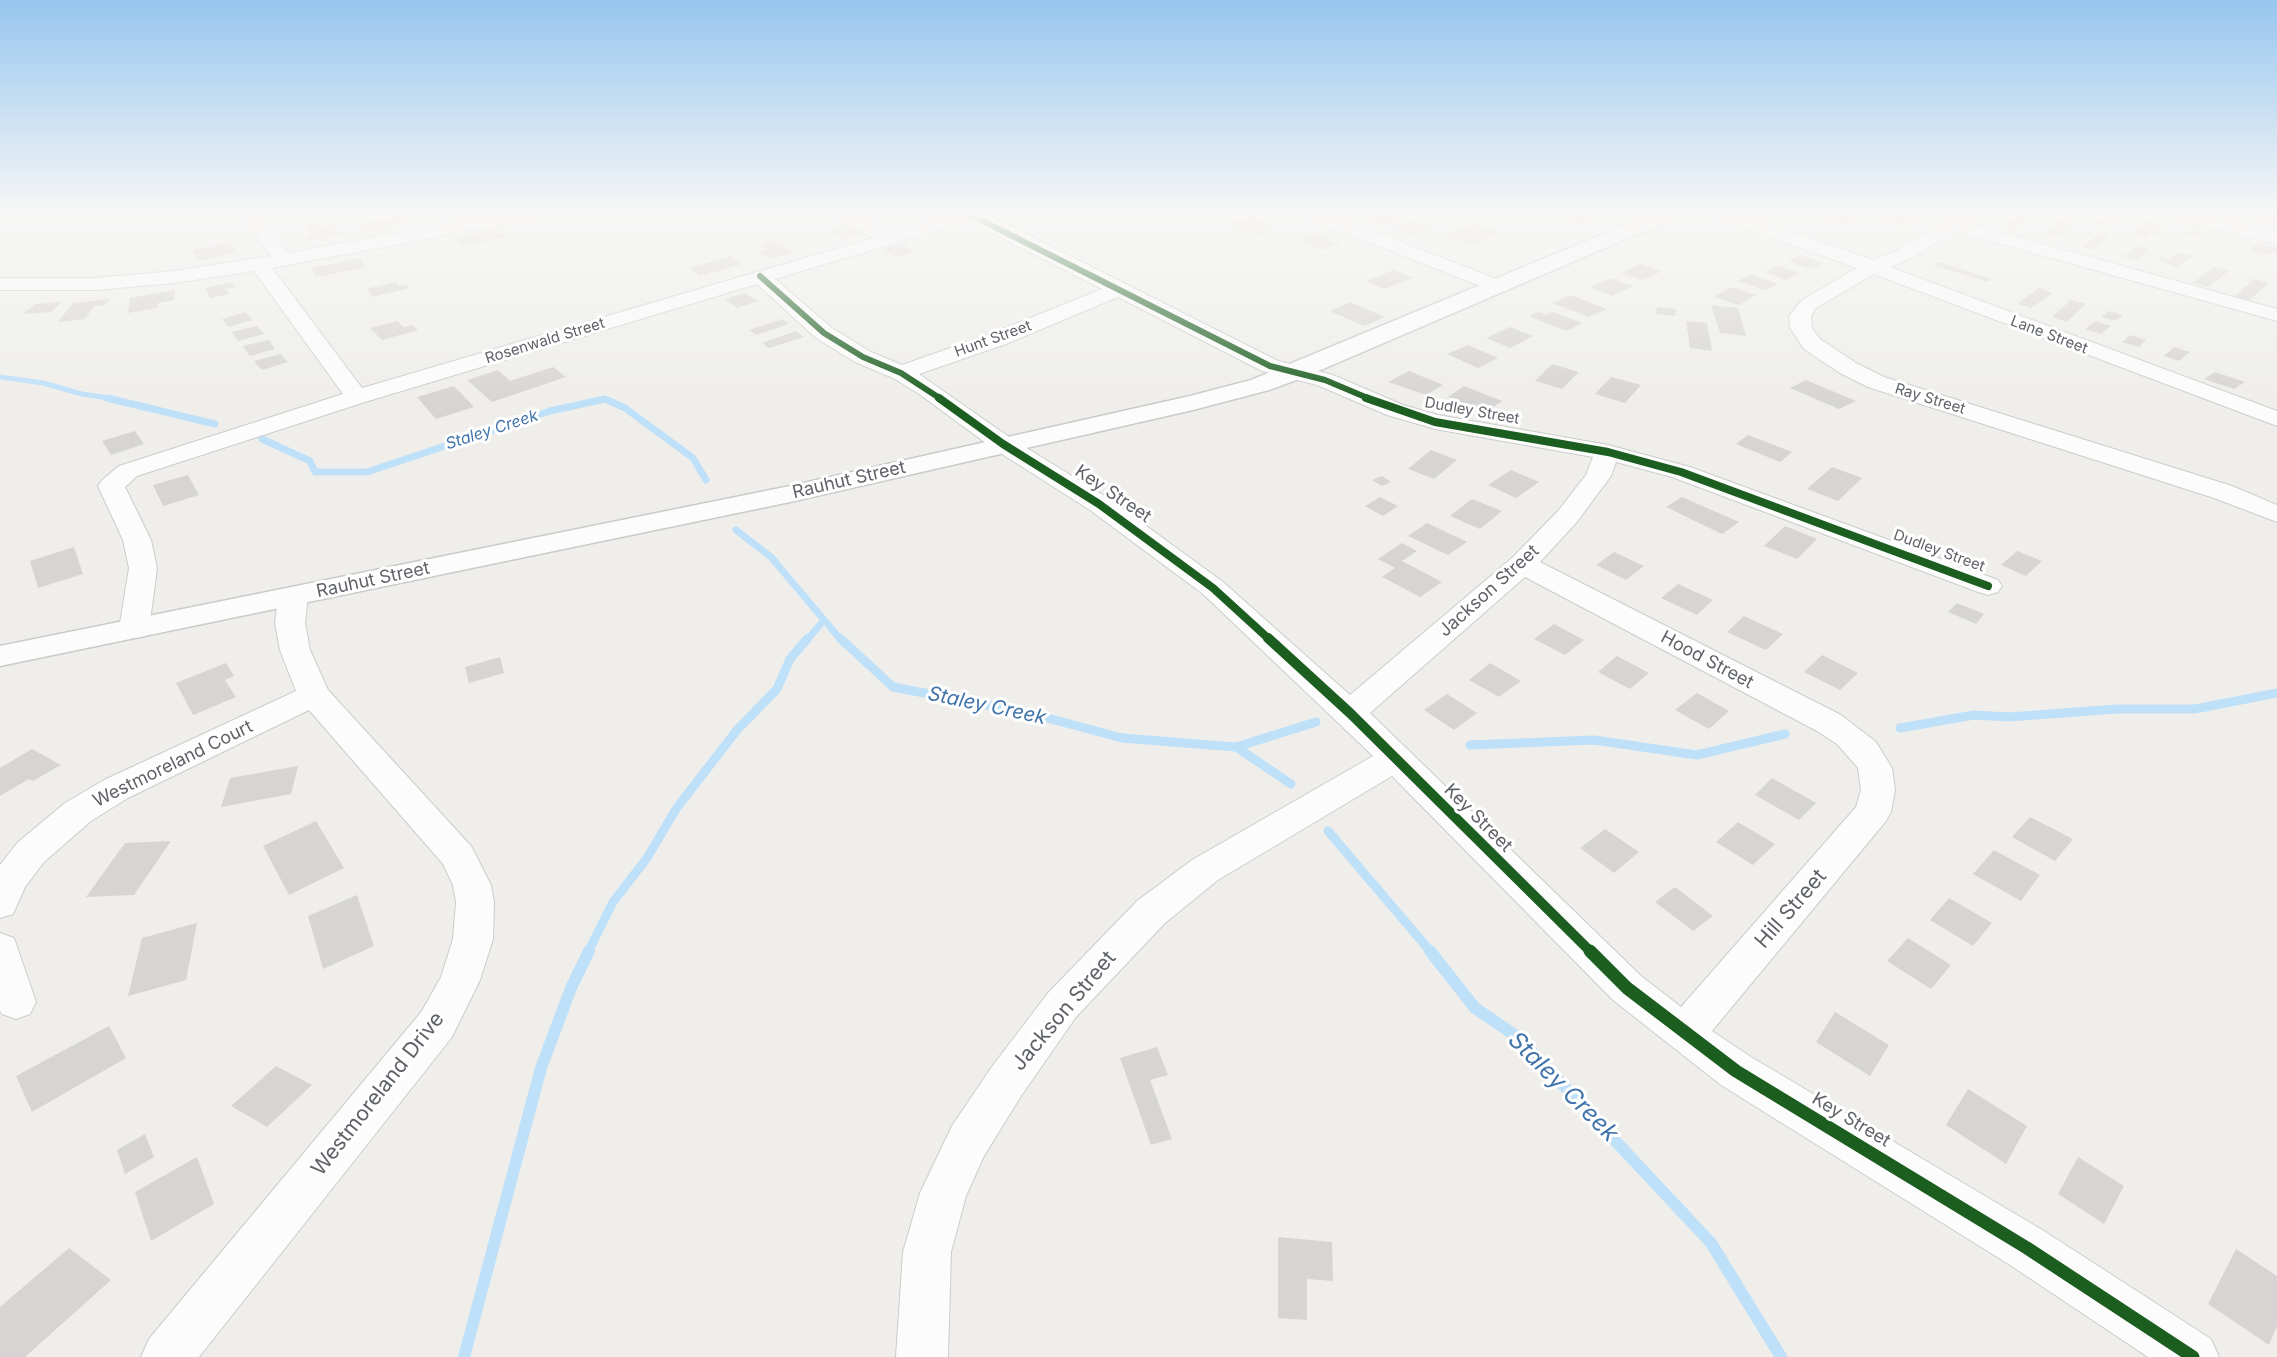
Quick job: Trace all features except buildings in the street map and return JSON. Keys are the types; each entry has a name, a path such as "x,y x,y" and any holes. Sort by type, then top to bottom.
{"main road":[{"name":"Rauhut Street","path":"0,656 790,494 1192,403 1294,373 1525,276"}],"street":[{"path":"0,284 125,282 168,276"},
{"path":"269,276 357,397"},
{"name":"Rosenwald Street","path":"134,629 143,568 137,540 112,492 111,486 117,478 142,465 357,397 759,276"},
{"name":"Key Street","path":"760,276 825,333 863,357 901,373 1003,444 1063,480 1167,551 1246,617 1350,713 1584,948 1627,988 1684,1034 1736,1071 2027,1248 2193,1357"},
{"name":"Dudley Street","path":"1092,276 1270,366 1325,380 1395,410 1435,422 1608,452 1709,482 1988,586"},
{"path":"1473,276 1500,287"},
{"name":"Ray Street","path":"1856,276 1821,296 1800,316 1801,328 1812,344 1841,364 1876,382 2223,492 2277,514"},
{"name":"Lane Street","path":"1897,276 2277,419"},
{"path":"2151,276 2277,315"},
{"name":"Hunt Street","path":"901,373 998,339 1118,290"},
{"name":"Jackson Street","path":"1350,713 1522,564 1567,517 1598,476 1608,452"},
{"name":"Hood Street","path":"1522,564 1829,723 1849,735 1864,750 1875,768 1876,775"},
{"name":"Westmoreland Drive","path":"167,1357 437,1024 460,980 473,939 473,893 458,856 314,695 296,650 290,623 293,596"},
{"name":"Westmoreland Court","path":"0,903 9,881 31,852 78,812 116,789 314,695"},
{"name":"Jackson Street","path":"922,1357 927,1252 943,1193 969,1141 1006,1082 1062,1005 1091,972 1151,912 1205,870 1396,758"},
{"name":"Hill Street","path":"1684,1034 1849,844 1873,812 1878,790 1876,775"},
{"path":"0,949 16,1002"}],"waterway":[{"name":"Staley Creek","path":"0,377 43,383 82,394 116,399"},
{"name":"Staley Creek","path":"107,398 215,424"},
{"name":"Staley Creek","path":"262,439 310,461 315,472 367,472 550,411 605,399 625,408 693,458 706,480"},
{"name":"Staley Creek","path":"736,530 771,557 841,640"},
{"path":"807,640 824,620"},
{"path":"588,952 613,902 647,858 676,809 737,730 777,689 790,659 808,638"},
{"name":"Staley Creek","path":"840,638 893,687 1029,713 1122,738 1236,747"},
{"path":"1900,728 1974,715 2009,717 2117,709 2195,709 2277,693"},
{"path":"1236,747 1316,722"},
{"path":"1470,745 1594,740 1697,755 1785,734"},
{"name":"Staley Creek","path":"1236,747 1291,784"},
{"name":"Staley Creek","path":"1328,831 1431,952"},
{"path":"464,1357 541,1068 571,988 589,951"},
{"name":"Staley Creek","path":"1430,951 1475,1008 1519,1038 1711,1243 1781,1357"}],"cycle path":[{"path":"760,276 824,333 863,357 901,373 927,389 1003,444 1099,504 1213,588 1350,713 1627,988 1684,1034 1736,1071 2027,1248 2193,1357"},
{"path":"1092,276 1270,366 1325,380 1395,410 1435,422 1608,452 1681,472 1988,586"}]}
